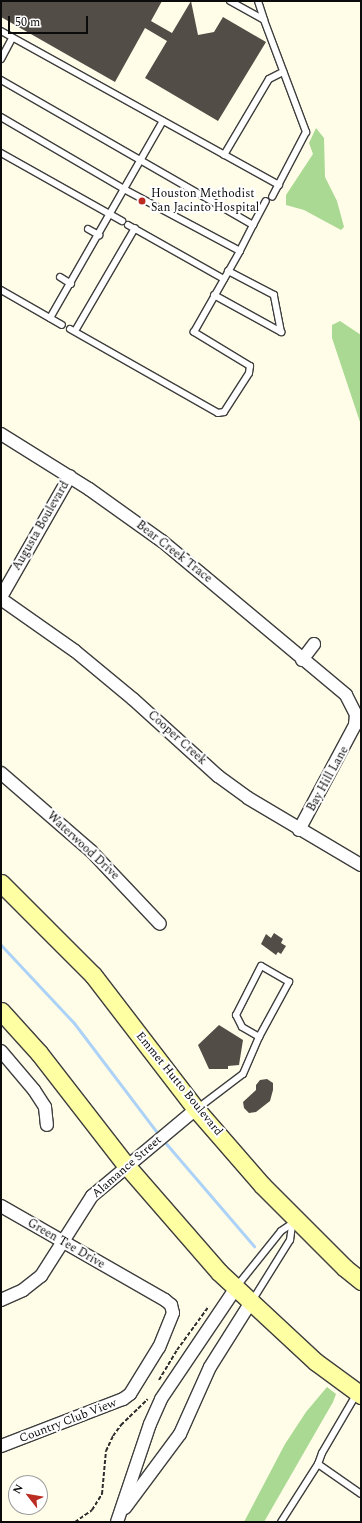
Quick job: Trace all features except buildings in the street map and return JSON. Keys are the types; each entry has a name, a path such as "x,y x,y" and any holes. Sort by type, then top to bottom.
{"street":[{"name":"Bear Creek Trace","path":"1,434 70,476 168,546 335,687"},
{"name":"Augusta Boulevard","path":"1,598 70,476"},
{"name":"Cooper Creek","path":"1,598 90,663 218,776 299,830 361,865"},
{"path":"302,660 314,644"},
{"name":"Bay Hill Lane","path":"299,830 355,725 352,703 335,687"},
{"name":"Waterwood Drive","path":"1,773 91,851 160,924"},
{"name":"Emmet Hutto Boulevard","path":"1,883 93,975 196,1109 295,1223 361,1281"},
{"path":"1,1011 39,1053 126,1165 236,1288 316,1362 359,1394"},
{"path":"1,1051 34,1090 45,1107 47,1125"},
{"name":"Alamance Street","path":"1,1300 23,1290 41,1276 92,1196 126,1165 196,1109"},
{"name":"Green Tee Drive","path":"1,1206 131,1281"},
{"name":"Country Club View","path":"1,1446 123,1399 135,1388 162,1342 173,1313 172,1305 131,1281"},
{"path":"119,1518 148,1429 161,1399 236,1288"},
{"path":"119,1518 180,1434 210,1367 251,1302"}],"lane":[{"path":"230,1 264,20"},
{"path":"258,1 306,132 272,196"},
{"path":"1,31 279,185"},
{"path":"1,58 12,38"},
{"path":"224,155 269,79 283,72"},
{"path":"1,80 139,161 254,225"},
{"path":"1,117 124,189 240,251"},
{"path":"50,318 71,284 139,161 163,121"},
{"path":"1,153 122,221"},
{"path":"135,228 72,330 222,413 227,410 250,369 247,363 194,332 240,251 266,201"},
{"path":"128,225 224,279"},
{"path":"88,229 98,235"},
{"path":"214,295 281,332 274,295 228,271"},
{"path":"60,277 71,284"},
{"path":"1,290 62,325"},
{"path":"196,1109 239,1079 259,1037 289,982 261,966 236,1015 242,1027 259,1037"},
{"path":"236,1288 281,1231 295,1223"},
{"path":"251,1302 290,1240 295,1223"},
{"path":"280,1522 318,1464 322,1453 359,1394"},
{"path":"318,1464 361,1494"}],"green space":[{"path":"316,128 324,138 325,177 337,201 344,227 341,230 304,210 286,205 286,195 313,154 309,143"},
{"path":"340,321 361,335 361,425 332,338 332,325"},
{"path":"327,1387 336,1394 333,1402 264,1522 244,1522 285,1444 306,1412"}],"waterway":[{"path":"1,945 74,1023 159,1135"},
{"path":"163,1140 254,1246"}],"place":[{"name":"Houston Methodist San Jacinto Hospital","path":"142,201"}]}
